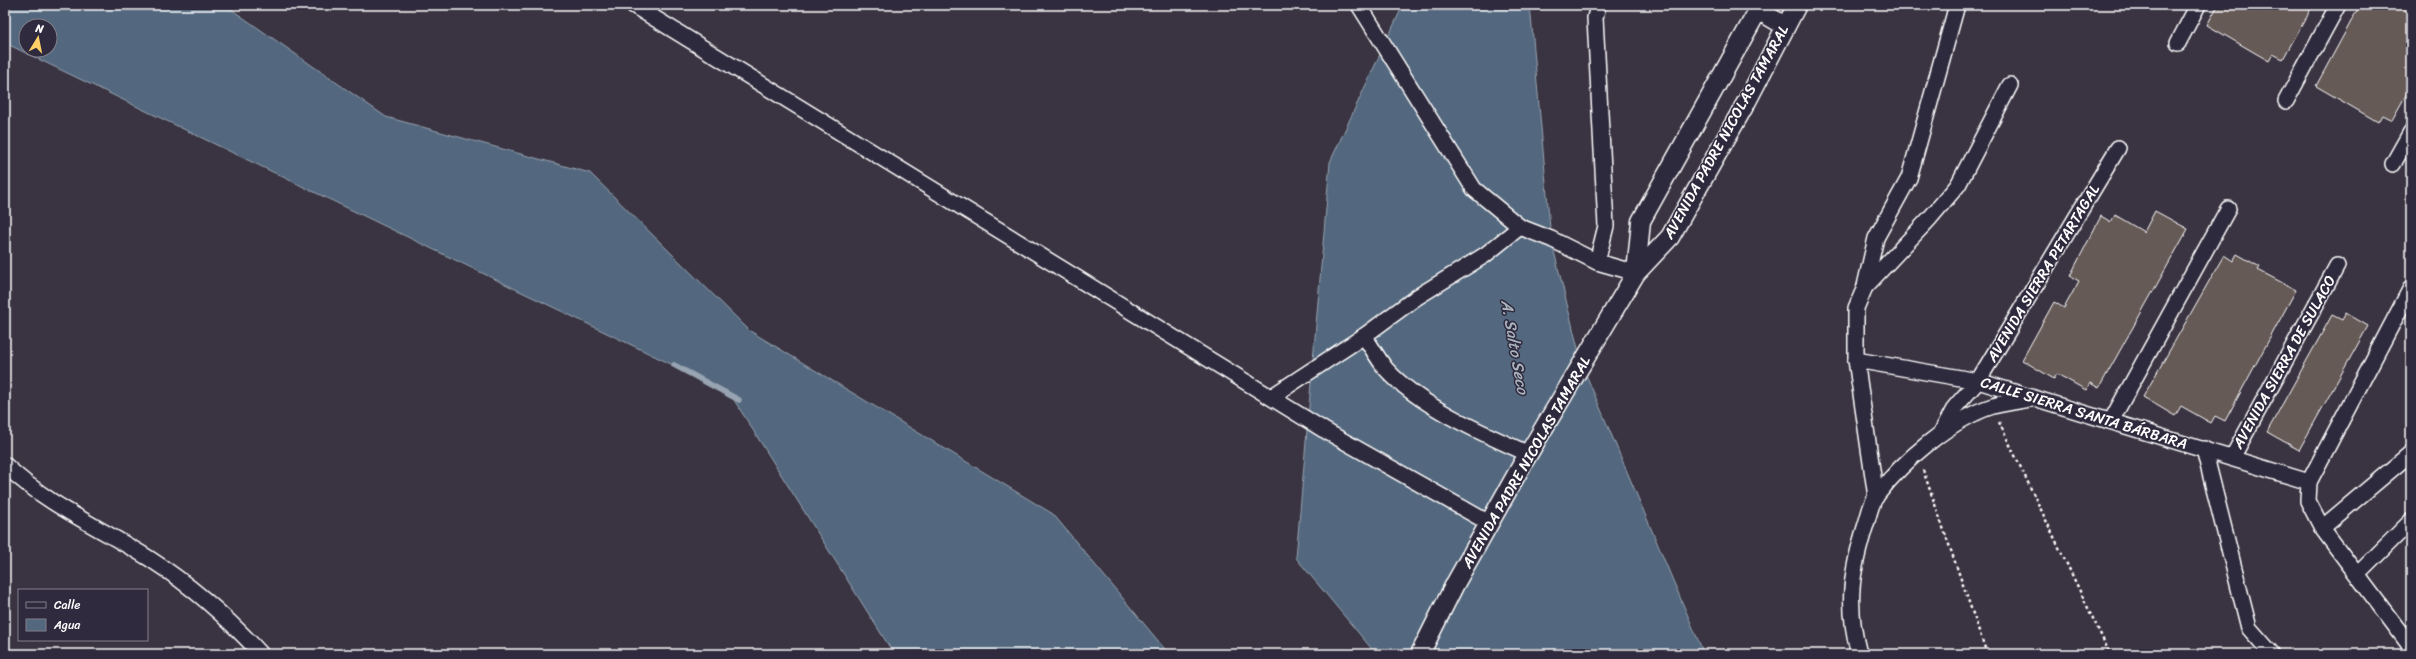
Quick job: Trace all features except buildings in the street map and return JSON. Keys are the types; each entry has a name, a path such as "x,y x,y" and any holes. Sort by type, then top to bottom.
{"street":[{"path":"633,5 1271,397 1422,487 1489,523"},
{"path":"1359,5 1474,189 1520,227 1597,262 1636,273"},
{"path":"1597,262 1606,226 1595,18 1598,5"},
{"name":"AVENIDA PADRE NICOLAS TAMARAL","path":"1420,654 1455,584 1489,523 1636,273 1670,237 1746,101 1796,5"},
{"path":"1876,496 1856,360 1856,308 1865,287 1876,238 1909,178 1957,5"},
{"path":"2178,43 2198,5"},
{"path":"2286,101 2338,5"},
{"path":"1759,8 1785,26"},
{"name":"AVENIDA PADRE NICOLAS TAMARAL","path":"1636,273 1641,221 1759,8"},
{"path":"1865,287 1930,218 1958,185 2010,84"},
{"path":"2393,164 2411,132"},
{"name":"AVENIDA SIERRA PETARTAGAL","path":"1939,436 1955,407 1978,381 2118,148"},
{"path":"2111,421 2228,209"},
{"path":"1271,397 1364,336 1417,297 1485,255 1520,227"},
{"name":"AVENIDA SIERRA DE SULACO","path":"2232,458 2337,266"},
{"path":"2411,288 2309,482 2308,501 2322,528 2358,574 2411,647"},
{"path":"1364,336 1386,369 1407,387 1445,412 1529,454"},
{"name":"CALLE SIERRA SANTA BÁRBARA","path":"1856,360 1978,381 2309,482"},
{"path":"1859,654 1850,611 1852,580 1856,554 1876,496 1917,452 1963,420 1992,407 2030,398"},
{"path":"2204,449 2249,628 2272,654"},
{"path":"2322,528 2411,454"},
{"path":"5,464 45,497 150,559 195,590 232,622 261,654"},
{"path":"2358,574 2411,521"}],"path":[{"path":"1992,407 2110,654"},
{"path":"1917,452 1987,654"}],"water":[{"path":"5,5 225,5 386,117 590,173 750,331 1053,514 1169,654 894,654 729,392 36,58 58,58 58,18 18,18 18,49 5,43"},
{"name":"A. Salto Seco","path":"1403,5 1530,5 1551,239 1582,365 1704,654 1376,654 1296,558 1330,162"}],"waterway":[{"path":"674,365 739,400"}]}
